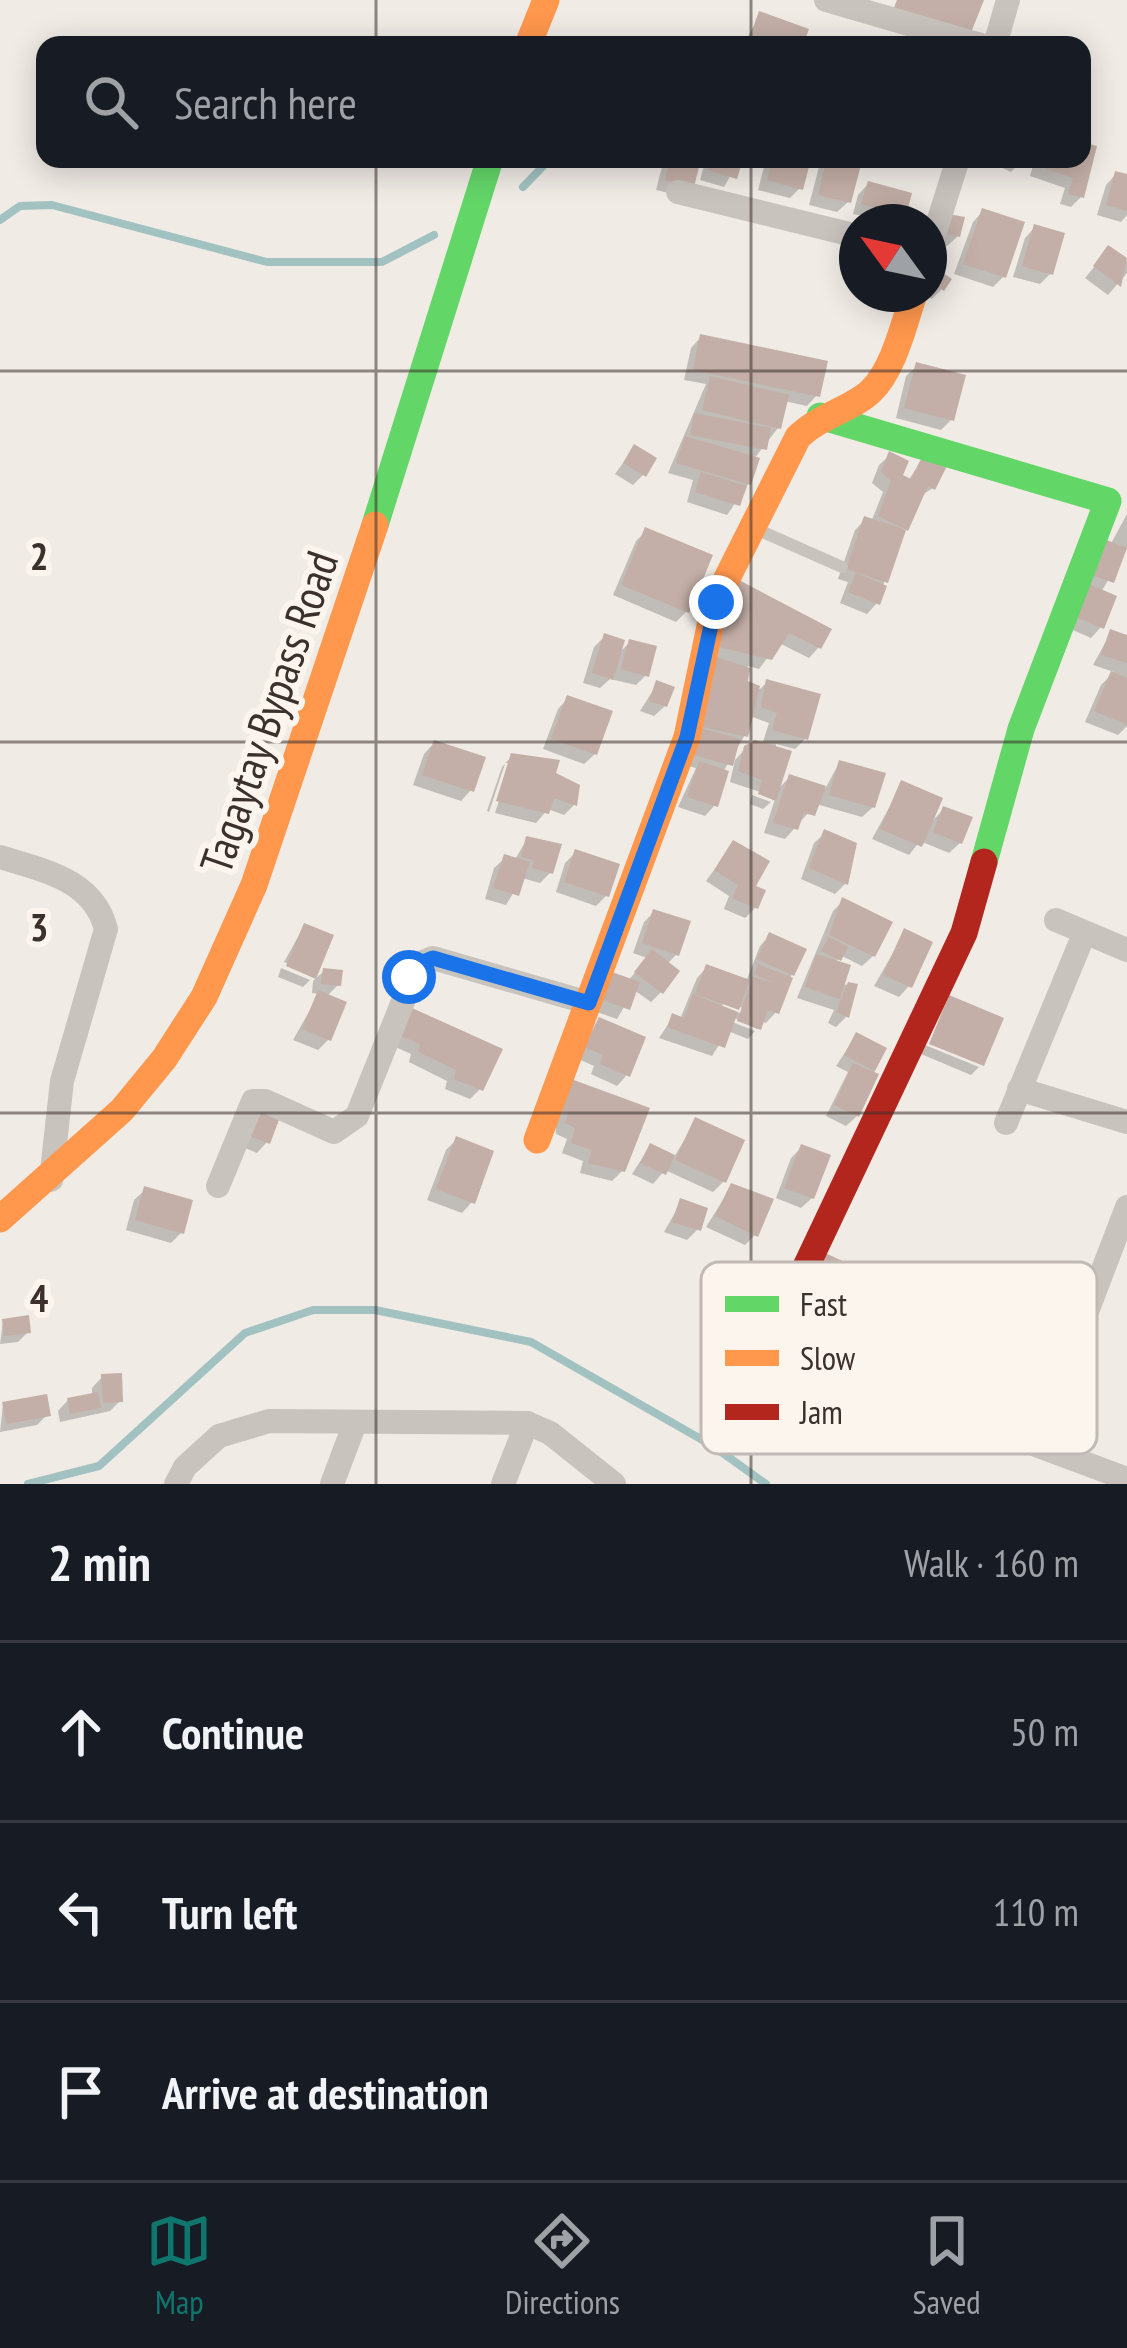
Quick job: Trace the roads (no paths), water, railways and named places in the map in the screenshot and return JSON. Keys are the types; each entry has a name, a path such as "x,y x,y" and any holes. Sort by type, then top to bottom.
{"street":[{"path":"532,36 546,0"},
{"path":"826,0 950,36"},
{"path":"998,36 1008,0"},
{"name":"Tagaytay Bypass Road","path":"0,1220 51,1180 157,1069 204,996 233,934 367,559 487,168"},
{"path":"944,204 955,168"},
{"path":"678,192 839,232"},
{"path":"537,1140 687,737 716,602 749,526 798,437 820,416 863,399 881,380 907,312"},
{"path":"808,1262 964,933 1021,729 1108,501 820,416"},
{"path":"0,857 60,876 85,891 100,907 106,928 62,1082 51,1180"},
{"path":"1056,920 1127,950"},
{"path":"1006,1123 1084,934"},
{"path":"218,1186 253,1101 265,1101 334,1132 346,1129 357,1115 418,964 433,958 589,1003"},
{"path":"1018,1089 1127,1122"},
{"path":"1097,1291 1127,1208"},
{"path":"1101,1281 1127,1291"},
{"path":"176,1484 203,1448 241,1426 269,1421 526,1423 550,1432 614,1484"},
{"path":"332,1484 355,1423"},
{"path":"503,1484 526,1423"},
{"path":"1062,1454 1127,1479"}],"lane":[{"path":"749,526 842,567"}],"waterway":[{"path":"523,187 541,168"},
{"path":"0,220 20,206 52,205 267,262 382,262 434,235"},
{"path":"28,1484 99,1466 245,1333 313,1310 375,1310 531,1342 701,1439"},
{"path":"724,1454 766,1484"}]}
